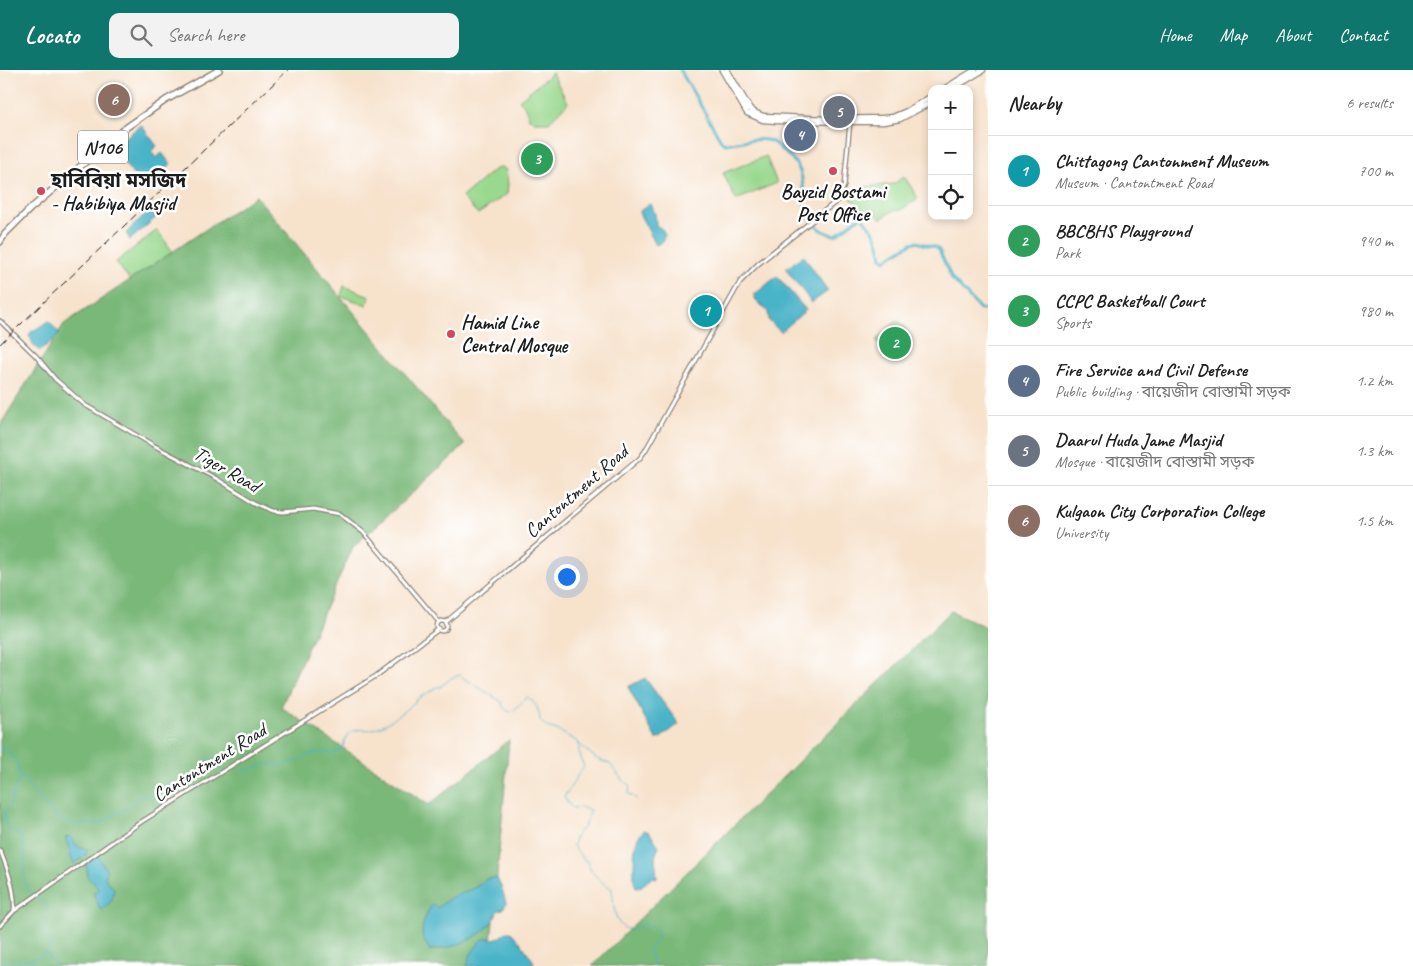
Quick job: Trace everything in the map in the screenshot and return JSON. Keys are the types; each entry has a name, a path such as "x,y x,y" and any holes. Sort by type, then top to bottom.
{"highway":[{"name":"N106","path":"0,237 27,207 121,129 164,98 214,70"},
{"name":"N106","path":"0,242 30,209 127,128 166,100 219,70"}],"main road":[{"path":"722,70 747,112 763,120 850,120 893,117 928,98"},
{"path":"727,70 750,109 756,113 776,117 883,122 900,119 928,104"},
{"path":"951,85 975,70"},
{"path":"959,85 983,70"}],"street":[{"name":"Cantontment Road","path":"446,622 640,458 740,282 758,264 838,200 844,186 850,120"},
{"name":"Tiger Road","path":"0,321 36,356 55,379 85,404 256,503 274,511 313,510 340,514 364,532 439,622"},
{"path":"439,622 446,622 448,626 446,630 442,631 439,629 439,622"},
{"name":"Cantontment Road","path":"0,926 14,912 141,822 376,676 439,629"},
{"path":"0,850 15,901 14,912"}],"green space":[{"path":"552,73 568,103 549,122 535,122 529,118 524,105 519,100"},
{"path":"766,156 777,183 736,200 723,173"},
{"path":"502,167 506,170 507,194 478,214 462,197 494,170"},
{"path":"904,176 918,198 901,210 892,211 881,219 874,212 869,215 845,193 845,189 894,184"},
{"path":"256,196 465,445 353,547 281,707 429,805 509,740 489,966 0,966 0,425 64,324"},
{"path":"157,230 173,252 132,283 116,262"},
{"path":"344,286 370,296 367,305 341,296"},
{"path":"898,320 909,333 912,342 893,361 876,340"},
{"path":"951,611 988,628 988,966 592,966"}],"water":[{"path":"141,125 157,146 151,151 156,158 162,153 171,164 143,187 112,148"},
{"path":"650,204 655,214 656,225 663,230 665,235 662,242 656,245 639,213"},
{"path":"154,205 160,214 130,240 126,233"},
{"path":"804,256 828,291 811,303 786,269"},
{"path":"777,276 806,310 781,332 769,321 768,312 755,299 754,295"},
{"path":"49,321 60,334 40,351 34,346 29,335"},
{"path":"645,678 679,724 659,739 656,739 628,687"},
{"path":"644,830 649,832 659,846 655,857 657,878 653,877 640,887 636,887 634,882 635,848 640,834"},
{"path":"70,836 78,847 88,850 85,856 74,864 65,838"},
{"path":"97,854 107,871 105,877 108,883 114,888 111,901 102,910 93,893 98,890 94,881 91,881 88,877 86,864"},
{"path":"497,878 506,903 503,909 497,911 494,920 488,927 470,940 460,944 430,950 423,939 422,930 428,911 433,904 437,908 450,898 476,887 486,879"},
{"path":"506,932 511,932 521,943 534,962 531,966 467,966 471,954 481,940 500,937"}],"waterway":[{"path":"680,70 722,142 725,144 752,140 769,141 776,144 793,160 800,171 806,210 814,224 822,230 836,235 861,216 875,235 882,257 885,260 912,243 916,242 935,247 939,250 952,279 980,309 988,309"},
{"path":"20,777 24,778 33,792 39,795 40,801 51,809 54,815 71,824 96,824 125,810 138,797 154,793 156,790 171,784 183,786 203,771 207,760 218,756 229,756 244,771 247,771 265,764 284,765 309,754 329,752 332,754 338,750 340,751 351,732 371,730 384,725 419,698 459,675 502,702 503,707 507,711 512,712 527,697 537,708 540,721 547,727 557,730 578,742 584,767 564,797 573,808 580,807 590,810 584,827 577,835 573,846 584,860 587,861 591,871 612,889 614,908 618,921 622,926 626,929 633,929 644,924 658,930 657,939 649,950 654,966"},
{"path":"578,742 597,759 610,764 623,781 630,785 629,794 637,799"},
{"path":"0,747 12,755 20,777 14,789 10,806 4,813 7,828 21,835 25,857 25,883 29,891 46,906 49,917 44,926 43,934 51,947 47,952 35,959 0,962"},
{"path":"48,953 50,961 56,966"}],"railway":[{"path":"0,344 288,70"}],"place":[{"name":"Kulgaon City Corporation College","path":"114,100"},
{"name":"Daarul Huda Jame Masjid","path":"839,112"},
{"name":"Fire Service and Civil Defense","path":"800,135"},
{"name":"CCPC Basketball Court","path":"537,159"},
{"name":"Bayzid Bostami Post Office","path":"833,171"},
{"name":"হাবিবিয়া মসজিদ - Habibiya Masjid","path":"41,191"},
{"name":"Chittagong Cantonment Museum","path":"706,311"},
{"name":"Hamid Line Central Mosque","path":"451,334"},
{"name":"BBCBHS Playground","path":"895,343"}]}
